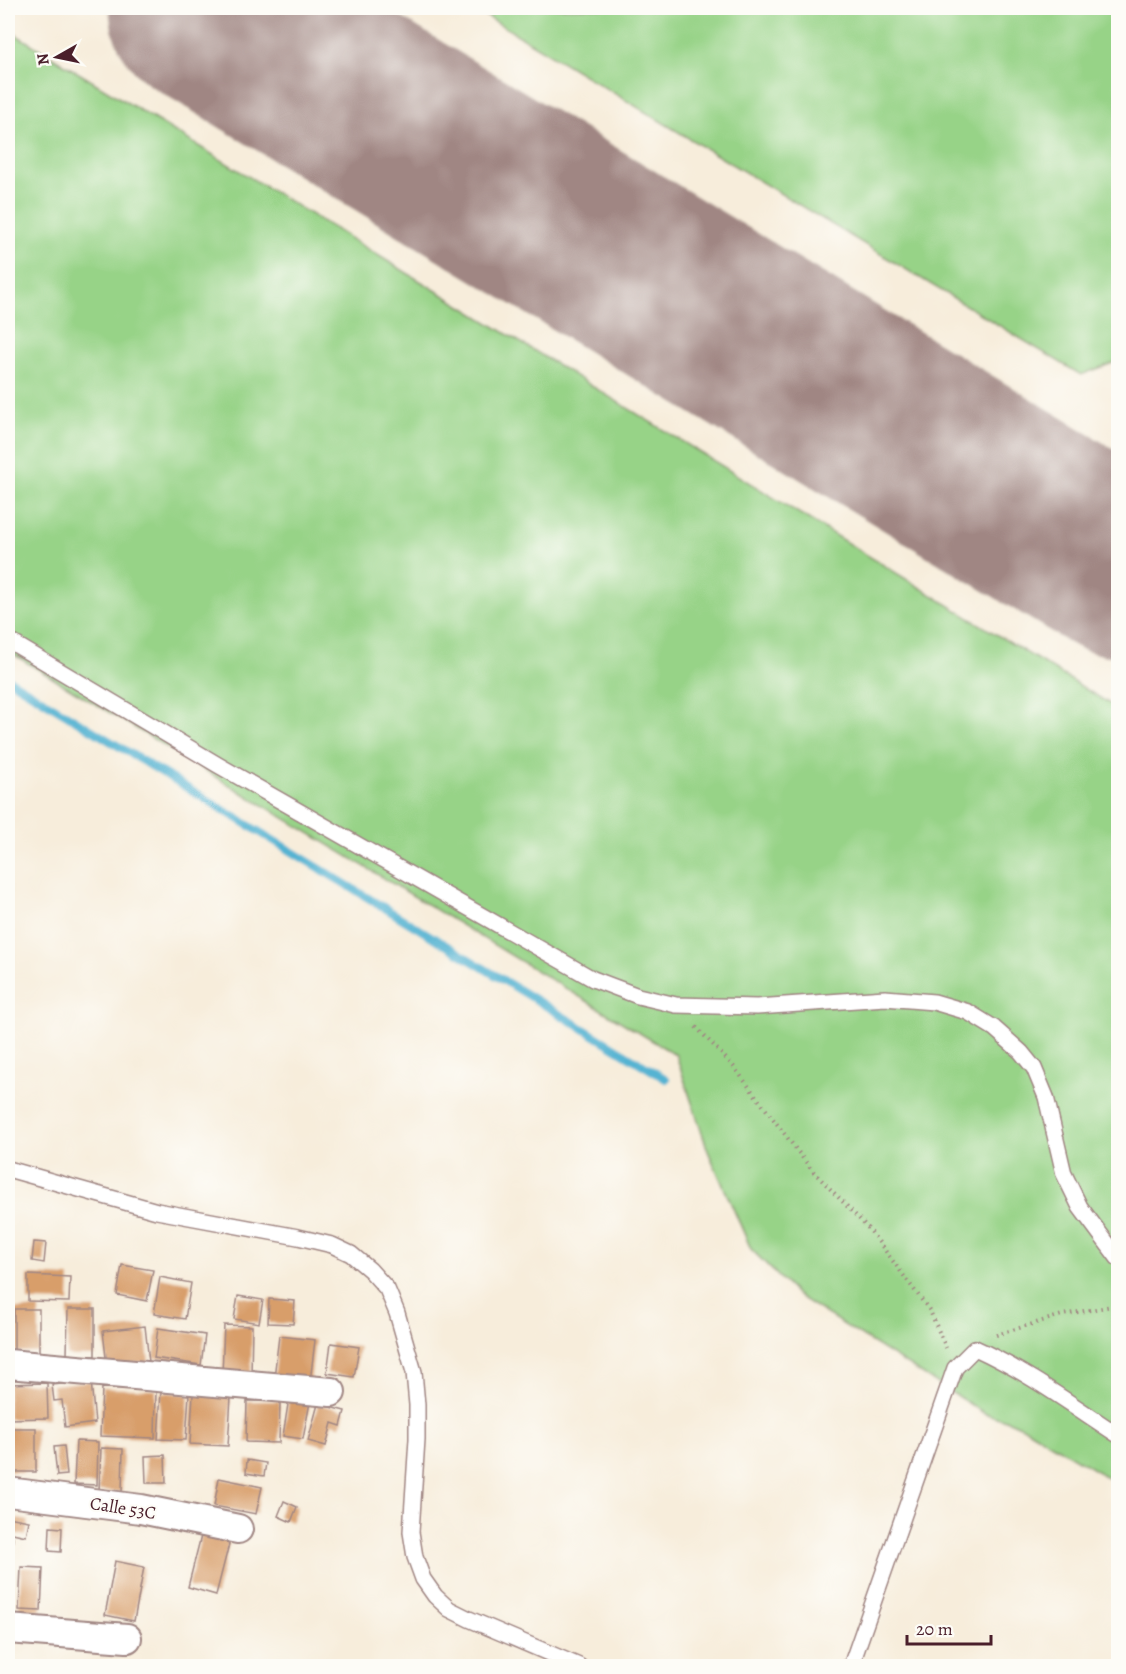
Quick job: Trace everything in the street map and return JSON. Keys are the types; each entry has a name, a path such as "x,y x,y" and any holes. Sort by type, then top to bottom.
{"street":[{"path":"8,1364 331,1392"},
{"name":"Calle 53C","path":"8,1492 141,1509 238,1529"},
{"path":"8,1629 127,1638"}],"lane":[{"path":"8,640 218,765 593,979 638,996 676,1005 757,1007 885,998 934,1002 968,1012 994,1028 1021,1052 1034,1068 1046,1097 1065,1174 1080,1207 1119,1258"},
{"path":"8,1169 157,1211 332,1245 351,1254 370,1270 387,1289 397,1313 414,1372 417,1439 411,1532 415,1557 423,1579 435,1596 449,1609 579,1666"},
{"path":"851,1666 955,1368 975,1348 1027,1376 1119,1435"}],"path":[{"path":"676,1005 734,1067 811,1169 869,1229 930,1311 955,1368"},
{"path":"975,1348 986,1338 1007,1331 1062,1315 1119,1305"}],"green space":[{"path":"473,8 1113,8 1118,29 1118,361 1081,375"},
{"path":"8,30 1118,709 1118,1484 1027,1429 984,1413 798,1296 751,1249 708,1151 676,1055 8,651"}],"building":[{"path":"34,1242 46,1243 44,1263 32,1261"},
{"path":"122,1265 153,1270 147,1301 117,1295"},
{"path":"28,1275 70,1277 69,1302 28,1301"},
{"path":"160,1277 191,1283 185,1319 154,1314"},
{"path":"238,1296 263,1300 259,1323 234,1319"},
{"path":"269,1299 295,1301 293,1324 268,1323"},
{"path":"14,1309 39,1309 39,1352 14,1352"},
{"path":"68,1309 95,1309 95,1356 67,1356"},
{"path":"224,1325 252,1326 251,1376 222,1375"},
{"path":"145,1326 149,1362 107,1366 103,1331"},
{"path":"158,1328 205,1335 201,1365 154,1358"},
{"path":"279,1336 315,1340 310,1382 274,1378"},
{"path":"331,1343 359,1347 354,1377 327,1373"},
{"path":"91,1381 95,1423 65,1427 62,1400 54,1401 52,1385"},
{"path":"47,1383 48,1418 8,1419 8,1384"},
{"path":"102,1388 156,1390 155,1438 100,1436"},
{"path":"161,1392 189,1394 186,1440 158,1439"},
{"path":"193,1394 231,1397 228,1446 190,1444"},
{"path":"289,1398 310,1402 303,1439 283,1436"},
{"path":"247,1401 280,1401 279,1443 246,1442"},
{"path":"318,1404 345,1411 341,1426 332,1423 326,1446 308,1441"},
{"path":"8,1428 36,1428 36,1472 8,1472"},
{"path":"76,1441 98,1442 97,1485 74,1484"},
{"path":"64,1446 67,1475 57,1476 54,1447"},
{"path":"101,1448 123,1449 122,1492 99,1491"},
{"path":"165,1455 166,1483 146,1483 145,1456"},
{"path":"247,1460 266,1463 264,1476 246,1473"},
{"path":"219,1478 262,1487 256,1514 214,1506"},
{"path":"284,1501 297,1507 291,1522 278,1516"},
{"path":"8,1517 29,1521 26,1536 8,1532"},
{"path":"50,1527 62,1528 61,1552 49,1551"},
{"path":"202,1532 230,1540 216,1595 188,1587"},
{"path":"8,1538 13,1538 11,1563 8,1563"},
{"path":"115,1561 144,1567 134,1621 105,1615"},
{"path":"21,1567 43,1568 41,1611 19,1610"}],"waterway":[{"path":"8,679 666,1079"}],"taxiway":[{"path":"1043,516 1098,534 1118,536"}],"runway":[{"path":"204,8 1118,562"}]}
